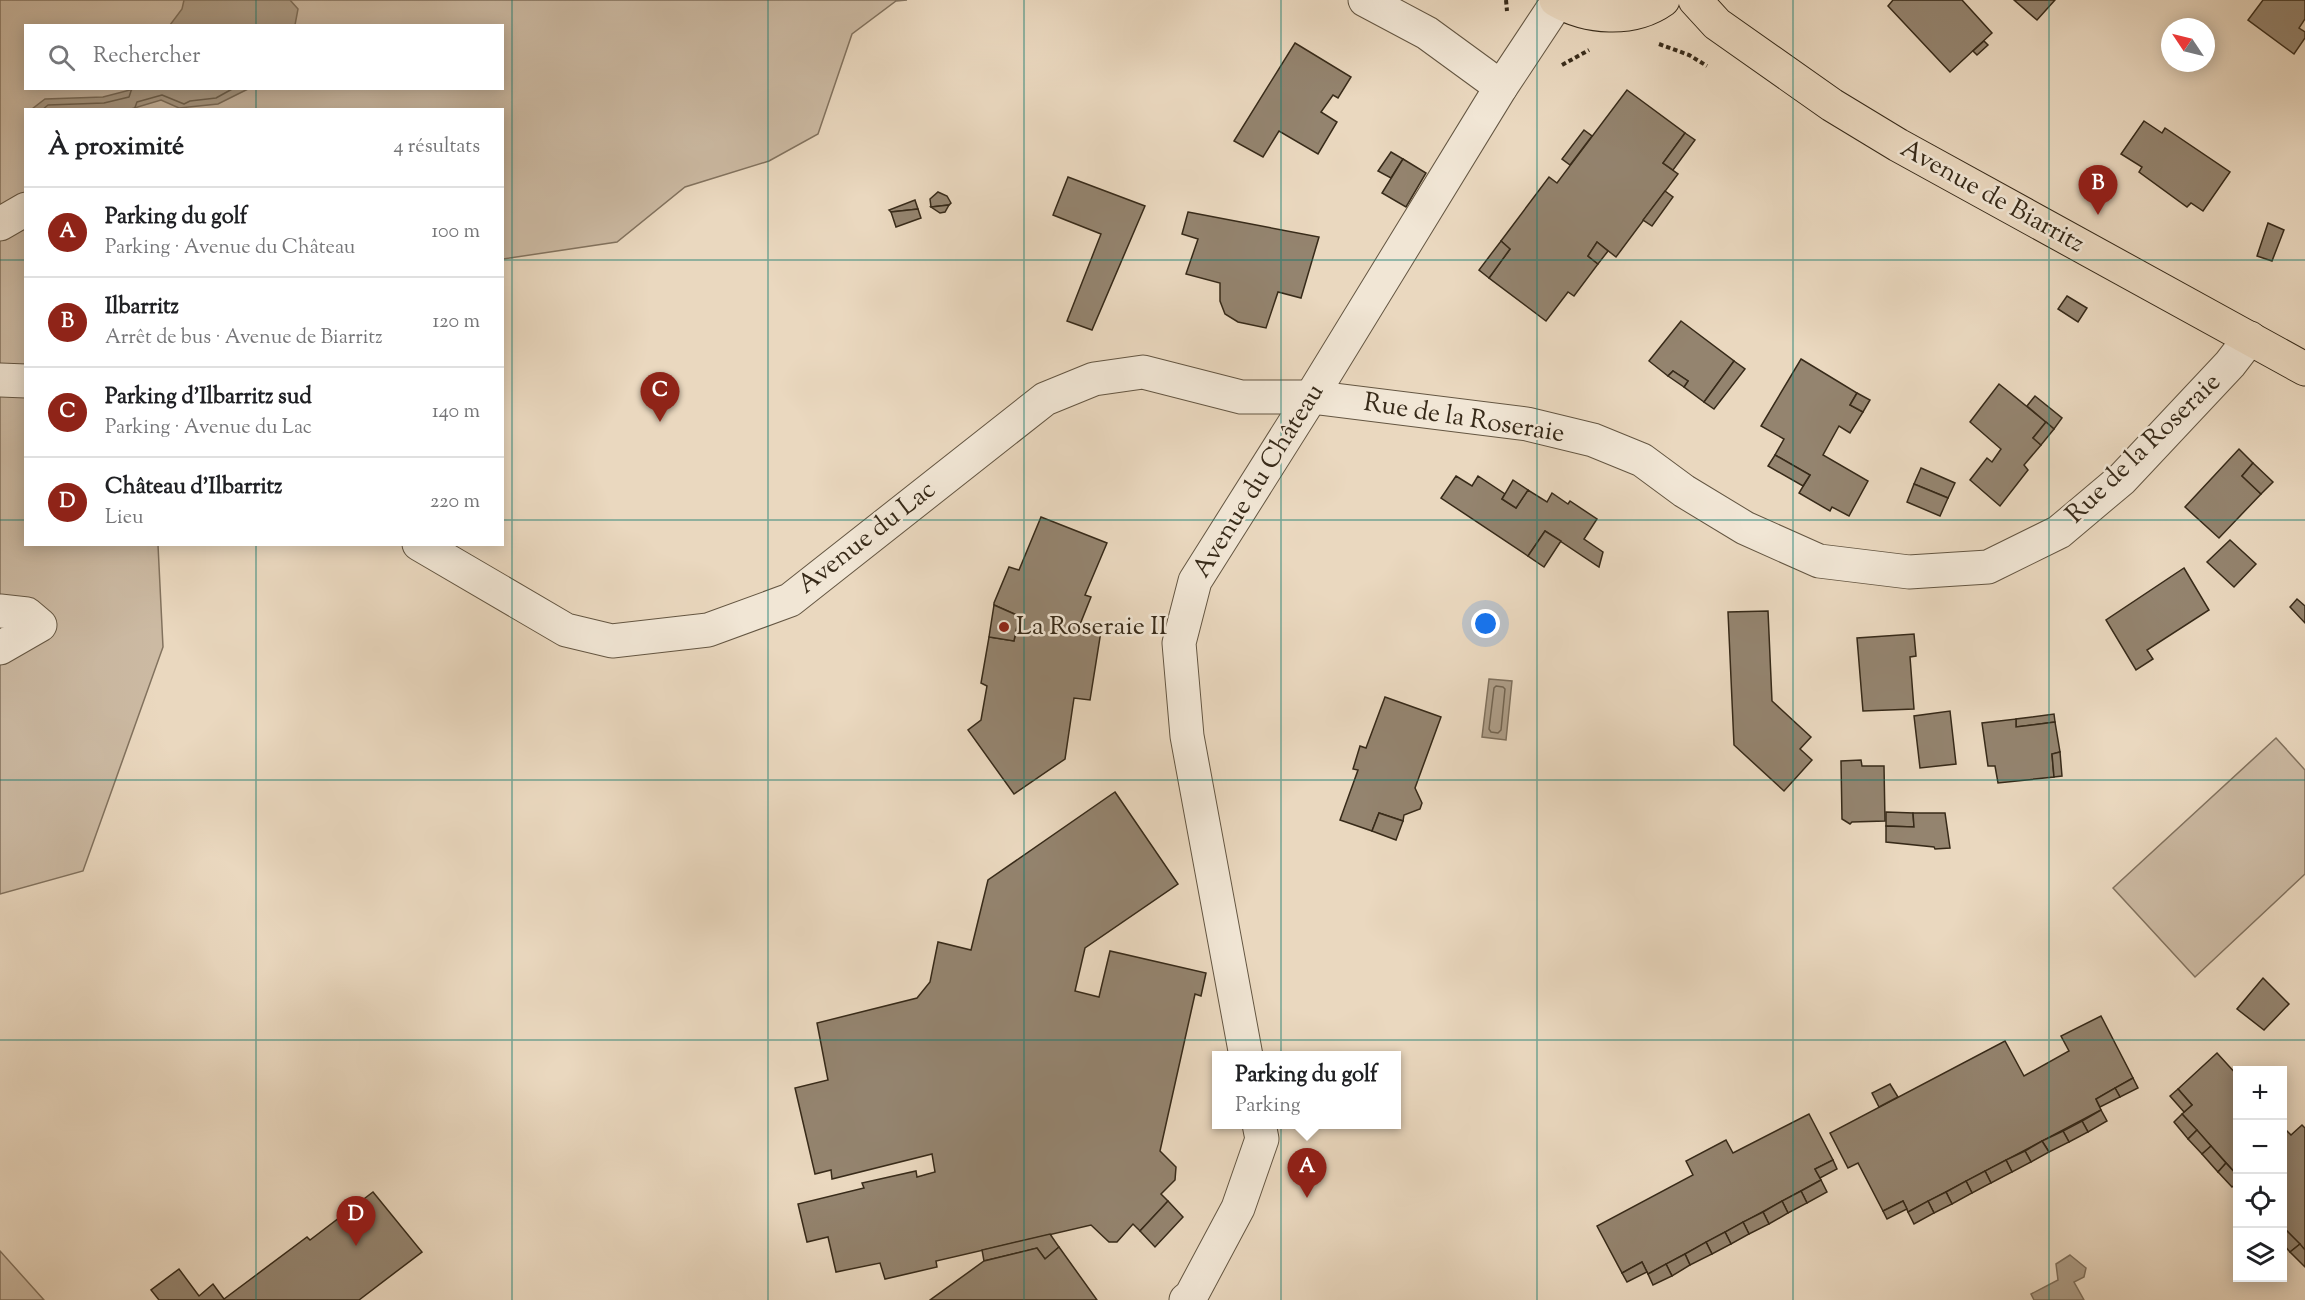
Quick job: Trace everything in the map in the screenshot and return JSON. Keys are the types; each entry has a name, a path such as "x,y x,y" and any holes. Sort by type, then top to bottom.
{"main road":[{"path":"1557,1 1590,14 1623,15 1655,5 1663,0"},
{"name":"Avenue de Biarritz","path":"1695,0 1717,24 1832,105 1898,146 2305,369"}],"street":[{"path":"1365,0 1427,33 1501,87"},
{"name":"Avenue du Château","path":"1245,1051 1187,736 1179,643 1195,581 1501,87 1557,1"},
{"path":"0,224 24,210"},
{"name":"Rue de la Roseraie","path":"1311,397 1527,424 1593,440 1642,460 1684,491 1745,528 1819,561 1909,572 1988,567 2060,532 2122,479 2230,364 2250,338"},
{"name":"Avenue du Lac","path":"422,546 566,630 612,641 708,630 790,600 1045,399 1094,379 1143,372 1240,397 1311,397"},
{"path":"0,380 24,381"},
{"path":"0,611 27,614 40,625 0,648"},
{"path":"1186,1300 1191,1296 1238,1208 1262,1139 1260,1129"}],"shaded area":[{"path":"0,0 907,0 896,1 852,34 818,134 769,161 685,187 617,242 504,259 504,108 24,108 24,546 158,546 163,647 83,871 0,894"},
{"path":"2276,738 2305,770 2305,874 2195,977 2113,888"},
{"path":"0,1251 44,1300 0,1300"}],"water":[{"path":"184,0 290,0 298,9 295,24 171,24 182,9"},
{"path":"130,90 246,90 218,104 179,108 161,100 134,108 33,108 45,99 103,97"},
{"path":"1489,679 1512,681 1506,740 1482,737"},
{"path":"2070,1255 2086,1268 2084,1277 2074,1282 2084,1300 2034,1300 2031,1294 2058,1280 2056,1264"}],"building":[{"path":"1893,0 1962,0 1992,33 1950,72 1888,6"},
{"path":"2014,0 2055,0 2037,20"},
{"path":"2263,0 2305,0 2305,19 2299,28 2305,32 2305,38 2294,54 2248,20"},
{"path":"1984,41 1988,45 1977,55 1973,51"},
{"path":"1295,43 1351,77 1338,98 1333,95 1321,112 1337,122 1318,154 1279,131 1263,157 1234,141"},
{"path":"1627,90 1685,133 1663,163 1678,174 1616,257 1597,242 1588,256 1598,264 1574,296 1568,292 1546,321 1489,278 1510,249 1501,241 1549,177 1557,183"},
{"path":"2144,121 2162,133 2165,128 2230,172 2203,211 2191,203 2187,207 2139,172 2142,167 2121,154"},
{"path":"1584,130 1592,136 1570,165 1562,159"},
{"path":"1685,133 1695,140 1673,170 1663,163"},
{"path":"1391,152 1403,159 1391,178 1378,171"},
{"path":"1403,159 1426,173 1406,207 1382,193"},
{"path":"1068,177 1145,206 1092,330 1067,321 1101,234 1053,215"},
{"path":"1665,191 1673,197 1652,226 1643,220"},
{"path":"938,192 947,196 951,203 949,205 931,207 930,199"},
{"path":"915,200 918,209 891,212 889,210"},
{"path":"949,205 945,212 940,213 931,207"},
{"path":"918,209 921,218 896,227 891,212"},
{"path":"1188,212 1319,237 1301,298 1278,292 1266,328 1238,322 1225,314 1220,301 1220,283 1186,274 1198,239 1182,234"},
{"path":"2268,223 2284,230 2272,261 2257,256"},
{"path":"1501,241 1510,249 1489,278 1479,270"},
{"path":"1597,242 1608,251 1598,264 1588,256"},
{"path":"2067,296 2087,308 2078,322 2058,309"},
{"path":"1681,321 1734,361 1704,402 1684,387 1688,381 1673,371 1668,376 1649,361"},
{"path":"1801,359 1857,393 1850,405 1863,412 1850,433 1839,426 1823,455 1868,481 1849,516 1832,507 1830,511 1799,493 1810,475 1775,455 1784,439 1761,426"},
{"path":"1734,361 1745,369 1714,409 1704,402"},
{"path":"1673,371 1688,381 1684,387 1668,376"},
{"path":"1999,384 2046,422 2033,438 2041,445 2024,465 2028,470 2000,506 1970,480 1987,458 1992,462 2001,449 1970,422"},
{"path":"1857,393 1870,400 1863,412 1850,405"},
{"path":"2035,396 2062,418 2054,429 2027,406"},
{"path":"2046,422 2054,429 2041,445 2033,438"},
{"path":"2239,449 2253,463 2242,476 2261,494 2219,538 2185,507"},
{"path":"1775,455 1810,475 1803,486 1768,466"},
{"path":"2253,463 2273,482 2261,494 2242,476"},
{"path":"1921,468 1955,483 1948,498 1914,484"},
{"path":"1456,476 1472,486 1478,476 1505,494 1502,499 1516,508 1528,490 1547,502 1552,493 1568,504 1570,501 1597,519 1584,539 1603,552 1599,567 1545,531 1528,556 1441,498"},
{"path":"1513,480 1528,490 1516,508 1502,499"},
{"path":"1914,484 1948,498 1940,516 1907,502"},
{"path":"1041,517 1107,543 1085,595 1091,597 1079,627 1101,631 1090,700 1074,698 1065,759 1014,794 968,730 981,720 987,686 981,683 989,637 1014,641 1019,616 994,603 1009,567 1019,570"},
{"path":"1545,531 1561,541 1544,567 1528,556"},
{"path":"2230,540 2256,564 2234,587 2207,562"},
{"path":"2184,568 2209,610 2147,650 2153,659 2136,670 2106,620"},
{"path":"2297,599 2305,606 2305,623 2290,607"},
{"name":"La Roseraie II","path":"994,605 1019,616 1014,641 989,637"},
{"path":"1768,611 1772,701 1811,737 1800,749 1812,760 1784,791 1734,745 1728,612"},
{"path":"1914,634 1916,656 1910,657 1914,709 1863,711 1857,638"},
{"path":"1385,697 1441,717 1415,788 1422,803 1420,809 1404,815 1403,821 1379,813 1372,831 1340,820 1358,770 1353,769 1360,746 1366,748"},
{"path":"1950,711 1956,764 1920,768 1914,716"},
{"path":"2054,714 2055,722 2016,727 2016,719"},
{"path":"2016,719 2016,727 2055,722 2060,752 2052,754 2054,777 1998,783 1995,766 1988,766 1982,723"},
{"path":"2060,752 2062,776 2054,777 2052,754"},
{"path":"1861,760 1862,766 1884,766 1885,821 1852,822 1850,824 1842,819 1841,761"},
{"path":"1115,792 1178,884 1085,948 1075,991 1099,997 1110,951 1206,973 1201,996 1195,994 1160,1151 1176,1167 1175,1180 1161,1194 1168,1201 1140,1231 1133,1224 1117,1242 1109,1242 1091,1225 936,1261 937,1267 885,1279 880,1263 836,1272 828,1237 807,1242 798,1204 864,1188 862,1183 916,1171 917,1177 935,1172 932,1154 832,1179 831,1170 815,1174 795,1088 828,1080 817,1023 917,998 930,982 938,942 971,950 988,880"},
{"path":"1886,812 1913,813 1914,827 1886,826"},
{"path":"1379,813 1403,821 1396,840 1372,831"},
{"path":"1913,813 1945,813 1950,848 1935,849 1934,847 1886,842 1886,826 1914,827"},
{"path":"2263,978 2289,1004 2264,1030 2237,1009"},
{"path":"2101,1016 2133,1078 2096,1099 2101,1110 1908,1212 1903,1201 1883,1211 1858,1163 1848,1168 1830,1133 2005,1041 2024,1076 2069,1051 2061,1036"},
{"path":"2217,1053 2233,1071 2233,1170 2182,1114 2192,1105 2178,1089"},
{"path":"2133,1078 2138,1088 2120,1097 2115,1088"},
{"path":"1890,1084 1898,1097 1879,1107 1872,1093"},
{"path":"2115,1088 2120,1097 2100,1107 2096,1099"},
{"path":"2178,1089 2192,1105 2184,1112 2170,1096"},
{"path":"2101,1110 2107,1121 2088,1132 2082,1121"},
{"path":"1809,1114 1833,1160 1815,1169 1821,1180 1648,1274 1642,1262 1622,1273 1597,1226 1693,1175 1686,1161 1726,1140 1733,1153"},
{"path":"2182,1114 2197,1130 2188,1139 2174,1122"},
{"path":"2082,1121 2088,1132 2069,1142 2063,1131"},
{"path":"2302,1125 2305,1128 2305,1250 2287,1231 2287,1131 2291,1135"},
{"path":"2197,1130 2211,1146 2202,1154 2188,1139"},
{"path":"2063,1131 2069,1142 2049,1152 2042,1141"},
{"path":"2042,1141 2049,1152 2031,1162 2025,1151"},
{"path":"2211,1146 2226,1163 2218,1172 2202,1154"},
{"path":"2025,1151 2031,1162 2012,1172 2006,1160"},
{"path":"1833,1160 1837,1169 1820,1178 1815,1169"},
{"path":"2006,1160 2012,1172 1991,1183 1985,1171"},
{"path":"2226,1163 2233,1171 2233,1186 2232,1187 2218,1172"},
{"path":"1985,1171 1991,1183 1972,1193 1966,1181"},
{"path":"1821,1180 1827,1192 1807,1203 1801,1191"},
{"path":"1966,1181 1972,1193 1952,1204 1946,1192"},
{"path":"1801,1191 1807,1203 1788,1213 1782,1201"},
{"path":"373,1192 422,1252 359,1300 159,1300 151,1290 179,1269 199,1296 213,1284 224,1299 307,1237 310,1240"},
{"path":"1946,1192 1952,1204 1934,1213 1928,1201"},
{"path":"1168,1201 1183,1217 1155,1247 1140,1231"},
{"path":"1782,1201 1788,1213 1769,1224 1763,1212"},
{"path":"1903,1201 1907,1209 1887,1219 1883,1211"},
{"path":"1928,1201 1934,1213 1914,1224 1908,1212"},
{"path":"1763,1212 1769,1224 1749,1234 1743,1222"},
{"path":"1743,1222 1749,1234 1731,1244 1725,1232"},
{"path":"2287,1231 2300,1244 2290,1252 2287,1249"},
{"path":"1725,1232 1731,1244 1712,1254 1706,1242"},
{"path":"1050,1234 1059,1247 1045,1259 1037,1248 984,1261 982,1250"},
{"path":"1706,1242 1712,1254 1690,1265 1685,1254"},
{"path":"2300,1244 2305,1250 2305,1267 2290,1252"},
{"path":"1059,1247 1097,1300 930,1300 984,1261 1037,1248 1045,1259"},
{"path":"1685,1254 1690,1265 1672,1276 1666,1264"},
{"path":"1642,1262 1647,1272 1627,1282 1622,1273"},
{"path":"1666,1264 1672,1276 1653,1285 1648,1274"}],"place":[{"name":"Ilbarritz","path":"2098,215"},
{"name":"Parking d'Ilbarritz sud","path":"660,422"},
{"name":"La Roseraie II","path":"1004,627"},
{"name":"Parking du golf","path":"1307,1198"},
{"name":"Château d'Ilbarritz","path":"356,1246"}]}
